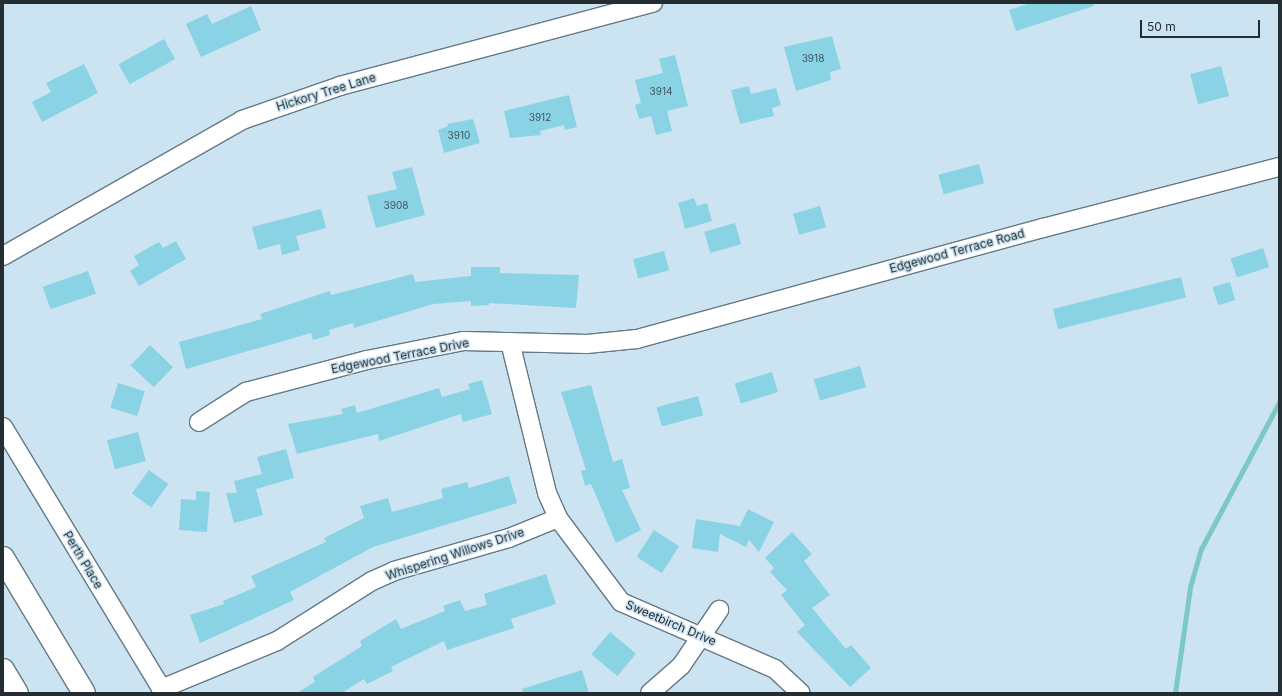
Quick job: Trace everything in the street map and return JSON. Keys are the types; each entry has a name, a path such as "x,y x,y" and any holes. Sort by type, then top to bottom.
{"highway":[{"path":"3,558 84,693"},
{"path":"3,670 17,693"}],"street":[{"name":"Hickory Tree Lane","path":"3,256 250,117 340,86 653,3"},
{"name":"Edgewood Terrace Road","path":"637,339 1043,228 1279,167"},
{"name":"Edgewood Terrace Drive","path":"199,422 246,392 367,360 464,341 587,344 637,339"},
{"name":"Sweetbirch Drive","path":"510,342 547,493 558,518 621,602 775,669 801,693"},
{"name":"Perth Place","path":"3,428 163,691"},
{"name":"Whispering Willows Drive","path":"163,691 277,641 372,581 394,571 509,538 558,518"},
{"path":"650,693 680,666 703,637 719,610"}],"building":[{"path":"1031,3 1094,3 1094,6 1016,31 1009,10"},
{"path":"251,6 261,30 201,57 186,24 207,14 212,24"},
{"path":"832,36 841,69 830,72 831,80 796,91 784,47"},
{"path":"164,39 175,59 130,84 119,64"},
{"path":"675,55 688,106 667,111 672,131 656,135 651,116 639,119 635,105 641,103 635,80 663,73 659,59"},
{"path":"84,64 98,93 42,122 32,102 51,92 46,83"},
{"path":"1221,66 1229,96 1198,104 1190,74"},
{"path":"749,86 751,94 776,88 781,105 772,108 774,116 740,124 731,90"},
{"path":"569,95 577,127 565,130 564,125 540,131 541,135 510,138 504,111"},
{"path":"473,119 480,143 444,153 438,130 448,126 447,124"},
{"path":"979,164 984,183 944,194 938,175"},
{"path":"412,167 425,215 376,228 367,196 397,189 392,172"},
{"path":"694,198 697,206 707,203 712,221 685,229 678,203"},
{"path":"820,206 826,227 799,235 793,214"},
{"path":"321,209 326,228 296,236 300,250 282,255 280,244 258,250 252,227"},
{"path":"735,223 741,244 710,253 704,232"},
{"path":"176,241 186,259 139,286 130,271 139,265 134,256 159,242 163,248"},
{"path":"1263,248 1269,267 1237,278 1231,259"},
{"path":"664,251 669,270 638,279 633,259"},
{"path":"471,267 500,267 500,273 579,275 576,308 489,303 489,305 471,306 471,301 433,304 354,328 353,323 329,330 330,335 313,340 311,333 186,369 179,342 262,319 260,314 330,291 331,295 413,274 415,282 471,276"},
{"path":"88,271 96,294 50,309 43,287"},
{"path":"1181,277 1186,297 1058,329 1053,309"},
{"path":"1230,282 1235,300 1218,305 1213,287"},
{"path":"150,345 173,367 154,387 131,365"},
{"path":"860,366 866,387 820,400 814,379"},
{"path":"772,372 778,392 741,403 735,383"},
{"path":"482,380 492,414 463,422 461,414 379,441 378,434 297,454 288,424 343,414 341,409 355,405 357,413 439,388 442,397 470,389 468,384"},
{"path":"118,383 145,391 137,416 110,408"},
{"path":"591,385 613,462 622,459 630,488 622,490 641,530 616,543 591,484 585,486 581,471 586,470 561,392"},
{"path":"698,396 703,415 662,426 656,407"},
{"path":"138,432 146,461 115,469 107,440"},
{"path":"286,449 294,478 256,489 263,515 234,523 226,493 237,493 234,481 262,474 257,457"},
{"path":"149,470 168,484 151,508 132,493"},
{"path":"509,476 517,503 373,547 290,592 294,600 200,643 190,615 224,604 223,601 256,587 251,576 326,542 324,538 364,518 360,506 388,498 392,512 443,498 441,489 467,482 469,488"},
{"path":"196,491 210,492 207,532 179,530 181,499 196,500"},
{"path":"748,509 774,522 759,552 749,540 746,547 720,534 718,552 692,548 696,519 740,526"},
{"path":"654,530 679,546 662,573 637,557"},
{"path":"792,532 812,554 804,561 830,595 812,608 846,649 851,645 871,668 850,687 797,632 805,625 781,595 787,590 770,572 774,568 765,558"},
{"path":"546,574 556,604 511,619 514,628 447,650 444,641 391,667 393,671 367,684 364,679 342,693 297,693 315,682 313,677 362,646 360,641 396,619 401,629 445,611 443,606 460,600 465,611 487,605 484,594"},
{"path":"610,632 636,654 617,676 591,654"},
{"path":"582,670 589,693 523,693 522,689"}],"waterway":[{"path":"1175,693 1190,587 1201,549 1279,402"}]}
